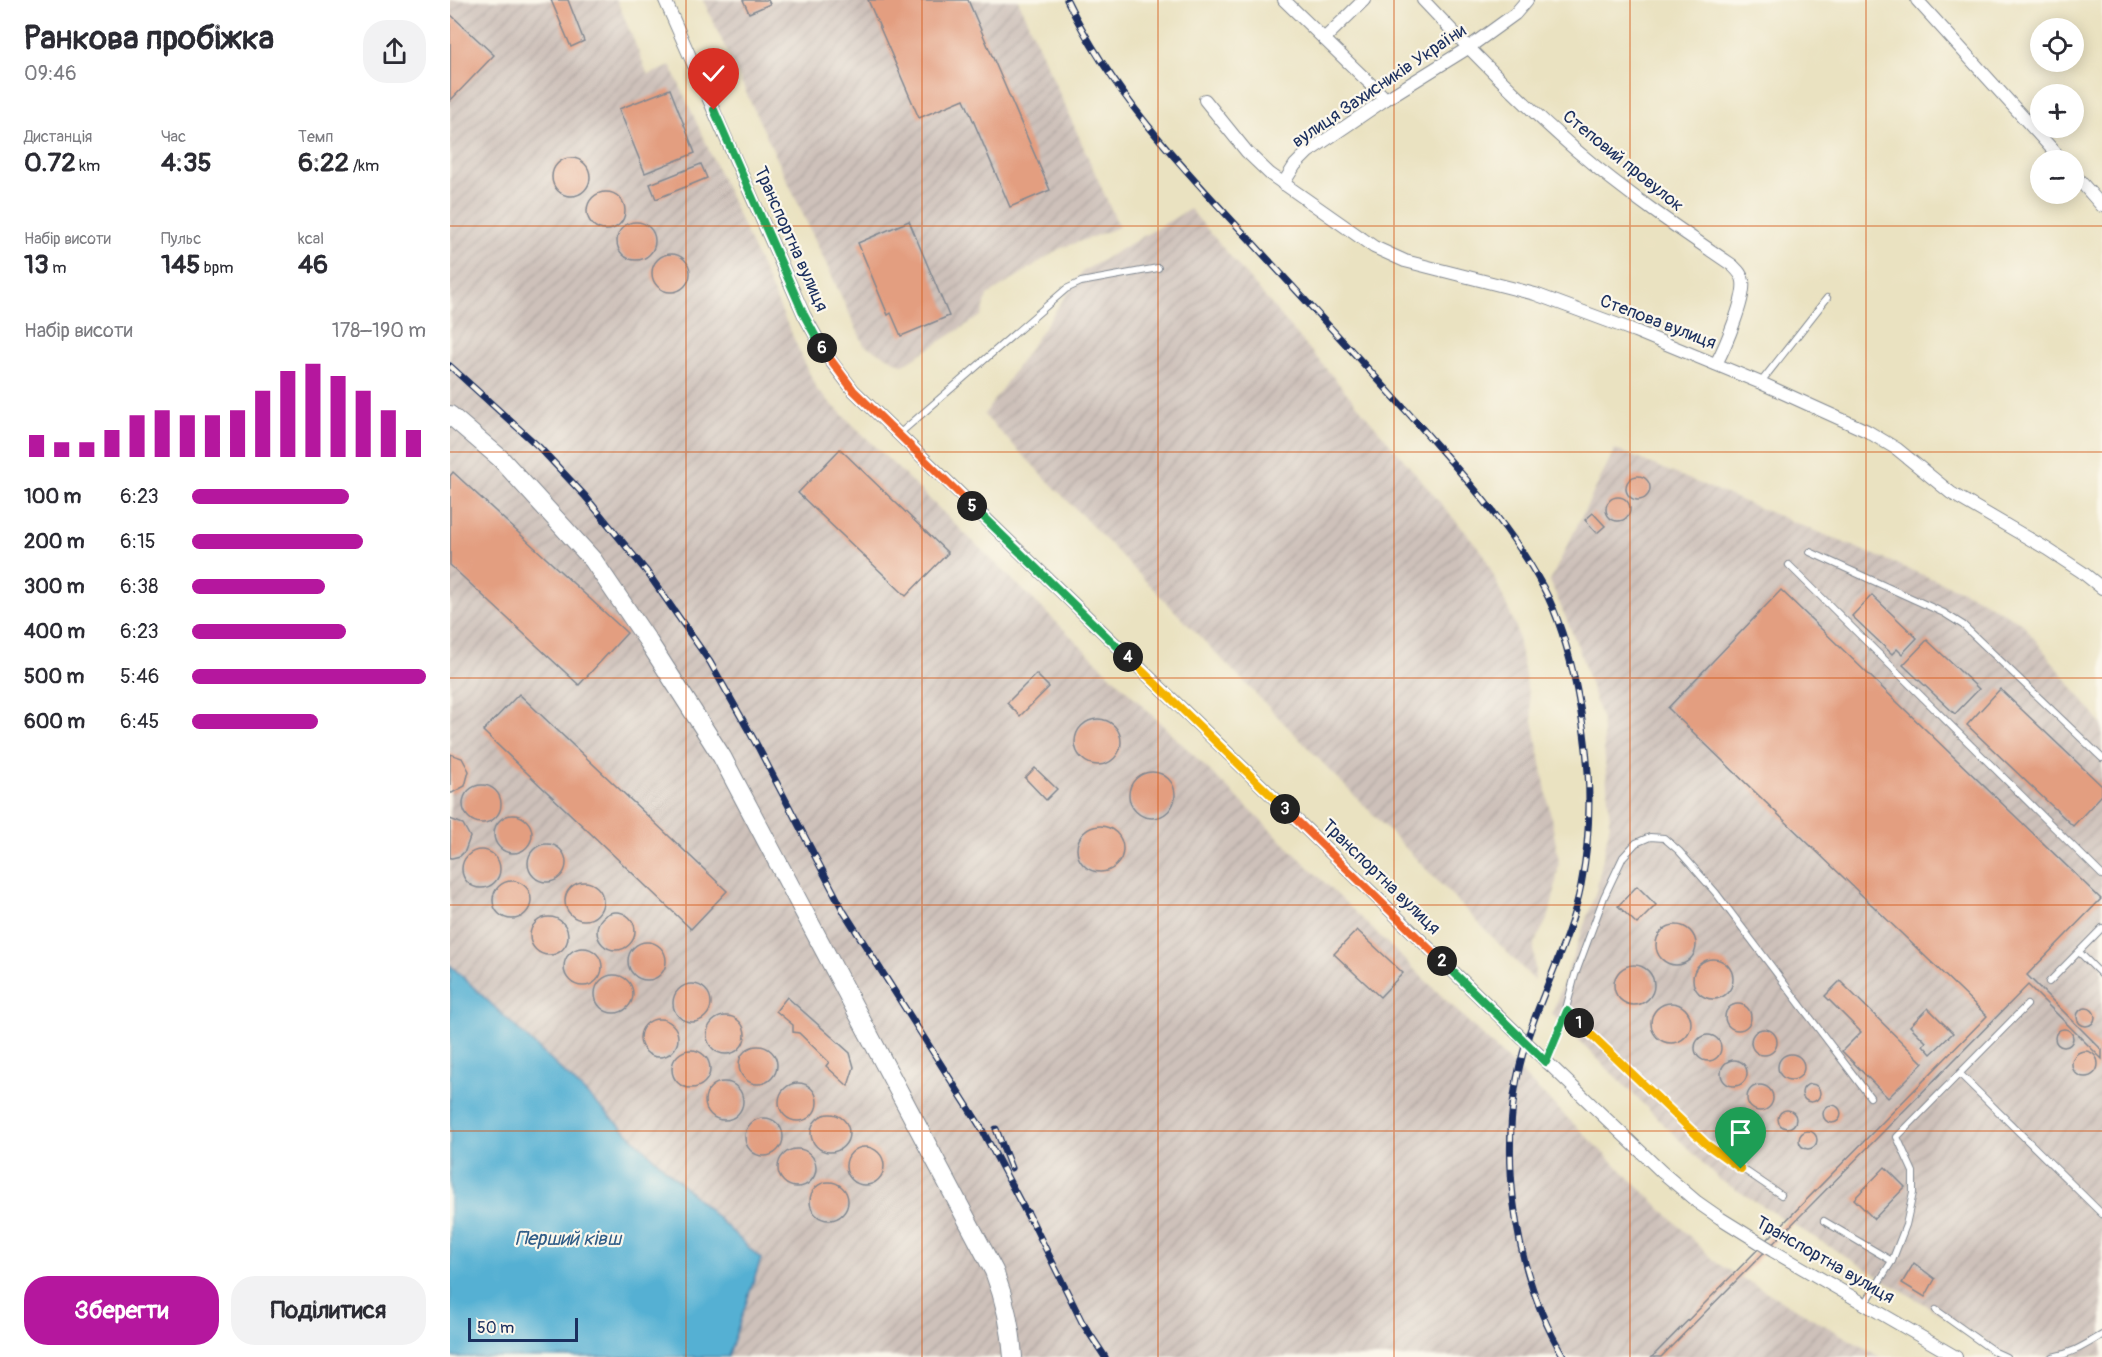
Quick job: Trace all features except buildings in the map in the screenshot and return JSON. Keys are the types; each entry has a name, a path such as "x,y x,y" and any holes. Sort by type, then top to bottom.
{"street":[{"name":"Транспортна вулиця","path":"665,0 804,315 827,356 853,390 1546,1062 1697,1202 1773,1251 1956,1357"},
{"path":"1284,0 1386,99"},
{"path":"1324,39 1364,0"},
{"name":"Степовий провулок","path":"1423,0 1468,48 1577,151 1651,210 1739,272 1743,279 1743,289 1729,338 1716,364"},
{"name":"вулиця Захисників України","path":"1283,184 1295,165 1308,152 1386,99 1468,48 1515,14 1527,0"},
{"path":"1917,0 2053,150"},
{"name":"Степова вулиця","path":"1205,100 1248,152 1270,174 1374,247 1405,261 1535,294 1635,331 1761,383 1867,431 1897,449 1951,493 2047,549 2102,588"},
{"path":"2084,186 2102,206"},
{"path":"450,415 500,458 593,560 722,756 994,1271 1005,1301 1012,1332 1013,1357"}],"lane":[{"path":"898,434 1066,289 1081,282 1158,268"},
{"path":"1761,383 1827,298"},
{"path":"1810,552 1944,613 1963,624 2102,758"},
{"path":"1789,565 2102,875"},
{"path":"1546,1062 1567,1011 1575,975 1604,897 1623,857 1636,843 1650,837 1664,838 1679,851 1716,893 1870,1097"},
{"path":"2049,982 2102,928"},
{"path":"2079,952 2102,975"},
{"path":"1865,1304 1892,1262 1906,1225 1913,1193 1913,1172 1897,1137 2027,1005"},
{"path":"1567,1011 1706,1144 1781,1195"},
{"path":"1960,1074 2102,1214"},
{"path":"1824,1221 1892,1262"},
{"path":"1936,1310 1995,1352 2006,1357"},
{"path":"2052,1357 2067,1355 2102,1335"}],"shaded area":[{"path":"450,0 617,0 648,75 671,66 817,390 1718,1264 1880,1357 728,1357 761,1259 450,965"},
{"path":"703,0 1018,0 1119,227 1059,249 987,296 982,315 903,365 864,345"},
{"path":"1190,209 1484,554 1516,627 1559,861 1549,916 1534,944 1535,981 984,415 1082,272"},
{"path":"1615,449 1972,595 2022,623 2102,725 2102,1356 2011,1357 1720,1180 1552,1014 1596,892 1610,823 1602,721 1579,649 1550,581"}],"water":[{"name":"Перший ківш","path":"450,965 761,1259 728,1357 450,1357"}],"railway":[{"path":"1067,0 1105,67 1150,128 1199,185 1420,426 1502,524 1531,565 1549,599 1559,625 1568,651 1585,740 1589,788 1588,836 1581,885 1571,924 1527,1040 1517,1078 1512,1118 1511,1160 1514,1202 1531,1284 1546,1322 1564,1357"},
{"path":"450,366 539,447 585,496 647,572 710,662 758,747 844,912 980,1126 1030,1220"},
{"path":"996,1129 1011,1168"},
{"path":"1028,1213 1082,1322 1105,1357"}],"route":[{"path":"714,110 804,315 827,356 853,390 1546,1062 1567,1011 1706,1144 1741,1169"}]}
